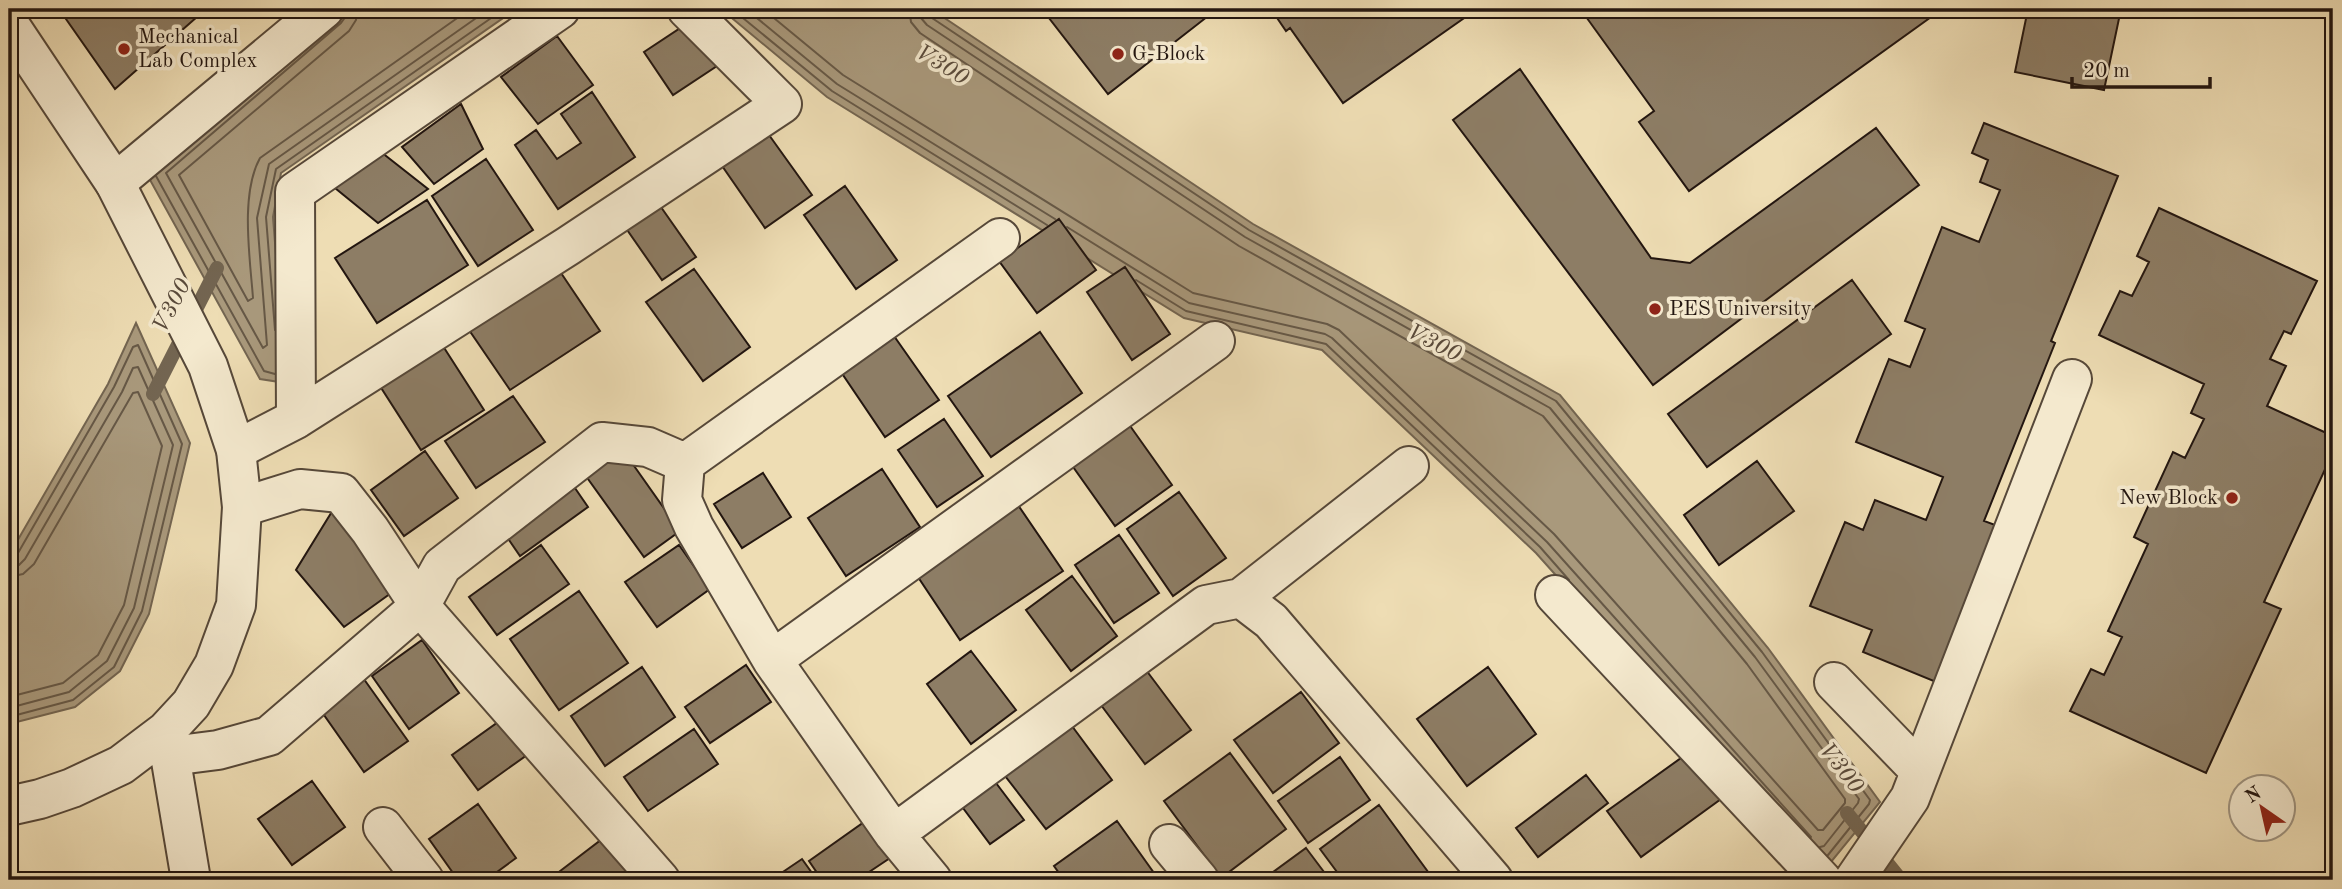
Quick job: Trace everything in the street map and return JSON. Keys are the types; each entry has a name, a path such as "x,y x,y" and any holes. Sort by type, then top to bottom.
{"street":[{"path":"115,183 324,9"},
{"path":"296,419 295,192 560,9"},
{"path":"236,450 296,419 568,246 782,104 687,9"},
{"path":"9,24 115,183 208,366 236,450 242,507 236,605 214,665 169,744 191,880"},
{"path":"932,880 894,834 772,660 694,527 682,500 685,463 1000,239"},
{"path":"772,660 1215,341"},
{"path":"1854,880 1915,785 2072,379"},
{"path":"9,806 72,788 169,744 218,750 269,736 420,606 443,566 602,442 648,447 685,463"},
{"path":"894,834 1206,605 1241,598 1409,466"},
{"path":"242,507 300,489 341,493 370,530 420,606 660,880"},
{"path":"1555,595 1822,880"},
{"path":"1241,598 1271,621 1493,880"},
{"path":"1834,682 1915,785"},
{"path":"383,827 424,880"},
{"path":"1169,844 1199,880"}],"water":[{"path":"334,9 516,9 281,173 273,217 286,383 260,379 144,169"},
{"path":"721,9 931,9 1253,224 1560,395 1768,648 1880,802 1822,873 1536,553 1322,350 1184,318 827,97"},
{"path":"136,323 190,443 149,614 120,671 75,707 9,724 9,552 108,384"}],"building":[{"name":"Mechanical Lab Complex","path":"59,9 206,9 115,89"},
{"name":"G-Block","path":"1042,9 1208,9 1212,13 1108,94"},
{"path":"1271,9 1477,9 1343,103 1290,28 1286,31"},
{"path":"1590,9 1936,9 1938,12 1689,191 1639,122 1654,111 1584,14"},
{"path":"2028,9 2121,9 2104,90 2015,72"},
{"path":"691,21 720,64 673,95 644,52"},
{"path":"557,36 593,85 538,124 501,77"},
{"path":"1520,69 1651,258 1690,263 1876,128 1919,185 1653,385 1453,120"},
{"path":"592,92 635,157 558,209 515,145 536,130 557,159 581,143 561,114"},
{"path":"461,104 483,149 434,184 402,147"},
{"path":"1984,123 2118,176 2051,341 2055,343 1984,521 1998,526 1936,682 1863,652 1872,630 1810,606 1845,522 1863,530 1875,500 1926,520 1943,477 1856,442 1889,359 1910,367 1925,329 1905,321 1942,227 1979,242 2000,190 1980,182 1988,160 1972,153"},
{"path":"764,128 812,195 765,228 718,160"},
{"path":"381,152 428,189 378,223 335,188"},
{"path":"486,159 533,230 478,266 432,196"},
{"path":"845,186 897,260 856,289 804,215"},
{"path":"427,200 468,265 377,323 335,258"},
{"path":"656,200 696,257 662,280 623,224"},
{"name":"New Block","path":"2159,208 2317,281 2291,334 2284,331 2270,359 2286,366 2267,406 2333,436 2333,452 2264,602 2281,609 2206,773 2070,711 2091,669 2104,675 2122,637 2108,631 2148,544 2134,537 2173,452 2185,458 2204,419 2191,413 2204,384 2099,335 2120,291 2132,296 2149,262 2137,256"},
{"path":"1059,219 1096,270 1037,313 999,261"},
{"path":"557,267 600,331 510,390 467,327"},
{"path":"1125,267 1170,334 1132,360 1087,292"},
{"path":"694,269 750,347 703,381 646,302"},
{"path":"1852,280 1891,334 1707,467 1668,414"},
{"path":"1040,332 1082,393 991,457 948,396"},
{"path":"894,336 939,400 885,437 841,372"},
{"path":"441,343 484,410 421,450 378,383"},
{"path":"513,396 545,442 476,488 445,441"},
{"path":"944,419 983,476 937,507 898,450"},
{"path":"1128,423 1172,485 1115,526 1071,464"},
{"path":"620,446 680,531 644,557 583,472"},
{"path":"425,451 458,498 404,536 371,490"},
{"path":"1757,461 1794,511 1719,565 1684,515"},
{"path":"882,469 920,527 846,576 808,518"},
{"path":"763,473 791,517 742,548 714,504"},
{"path":"566,475 588,507 520,556 498,524"},
{"path":"1179,492 1226,558 1173,596 1127,529"},
{"path":"336,505 398,588 344,627 296,570"},
{"path":"1018,505 1063,571 960,640 916,574"},
{"path":"1119,535 1159,593 1114,623 1075,565"},
{"path":"541,545 569,584 497,635 469,597"},
{"path":"679,545 710,589 657,627 625,582"},
{"path":"1072,576 1117,636 1071,671 1026,610"},
{"path":"579,591 628,663 559,710 510,639"},
{"path":"422,640 459,693 409,729 372,676"},
{"path":"971,651 1016,710 971,744 927,684"},
{"path":"746,665 771,702 710,743 685,707"},
{"path":"1143,666 1191,730 1145,764 1098,701"},
{"path":"642,667 675,717 605,766 571,716"},
{"path":"1488,667 1536,734 1467,786 1417,719"},
{"path":"361,675 408,741 364,772 317,705"},
{"path":"1301,692 1339,743 1273,793 1234,740"},
{"path":"508,715 534,750 478,790 452,755"},
{"path":"1069,722 1112,780 1046,829 1002,772"},
{"path":"694,729 718,764 648,811 624,777"},
{"path":"1230,753 1286,829 1221,878 1164,801"},
{"path":"1688,753 1721,799 1641,857 1607,811"},
{"path":"1340,757 1370,800 1308,843 1278,801"},
{"path":"1586,775 1608,803 1538,857 1516,828"},
{"path":"993,779 1024,820 990,844 960,804"},
{"path":"312,781 345,827 292,865 258,819"},
{"path":"478,804 516,858 486,880 458,880 429,839"},
{"path":"1379,805 1434,880 1343,880 1320,849"},
{"path":"874,815 899,852 857,880 822,880 809,861"},
{"path":"1117,821 1159,880 1064,880 1054,866"},
{"path":"610,833 636,869 622,880 552,880 551,878"},
{"path":"1306,848 1330,880 1262,880"},
{"path":"802,859 817,880 771,880"}],"waterway":[{"name":"V300","path":"153,394 217,268"},
{"name":"V300","path":"1847,813 1901,880"}],"place":[{"name":"Mechanical Lab Complex","path":"124,49"},
{"name":"G-Block","path":"1118,54"},
{"name":"PES University","path":"1655,309"},
{"name":"New Block","path":"2232,498"}]}
